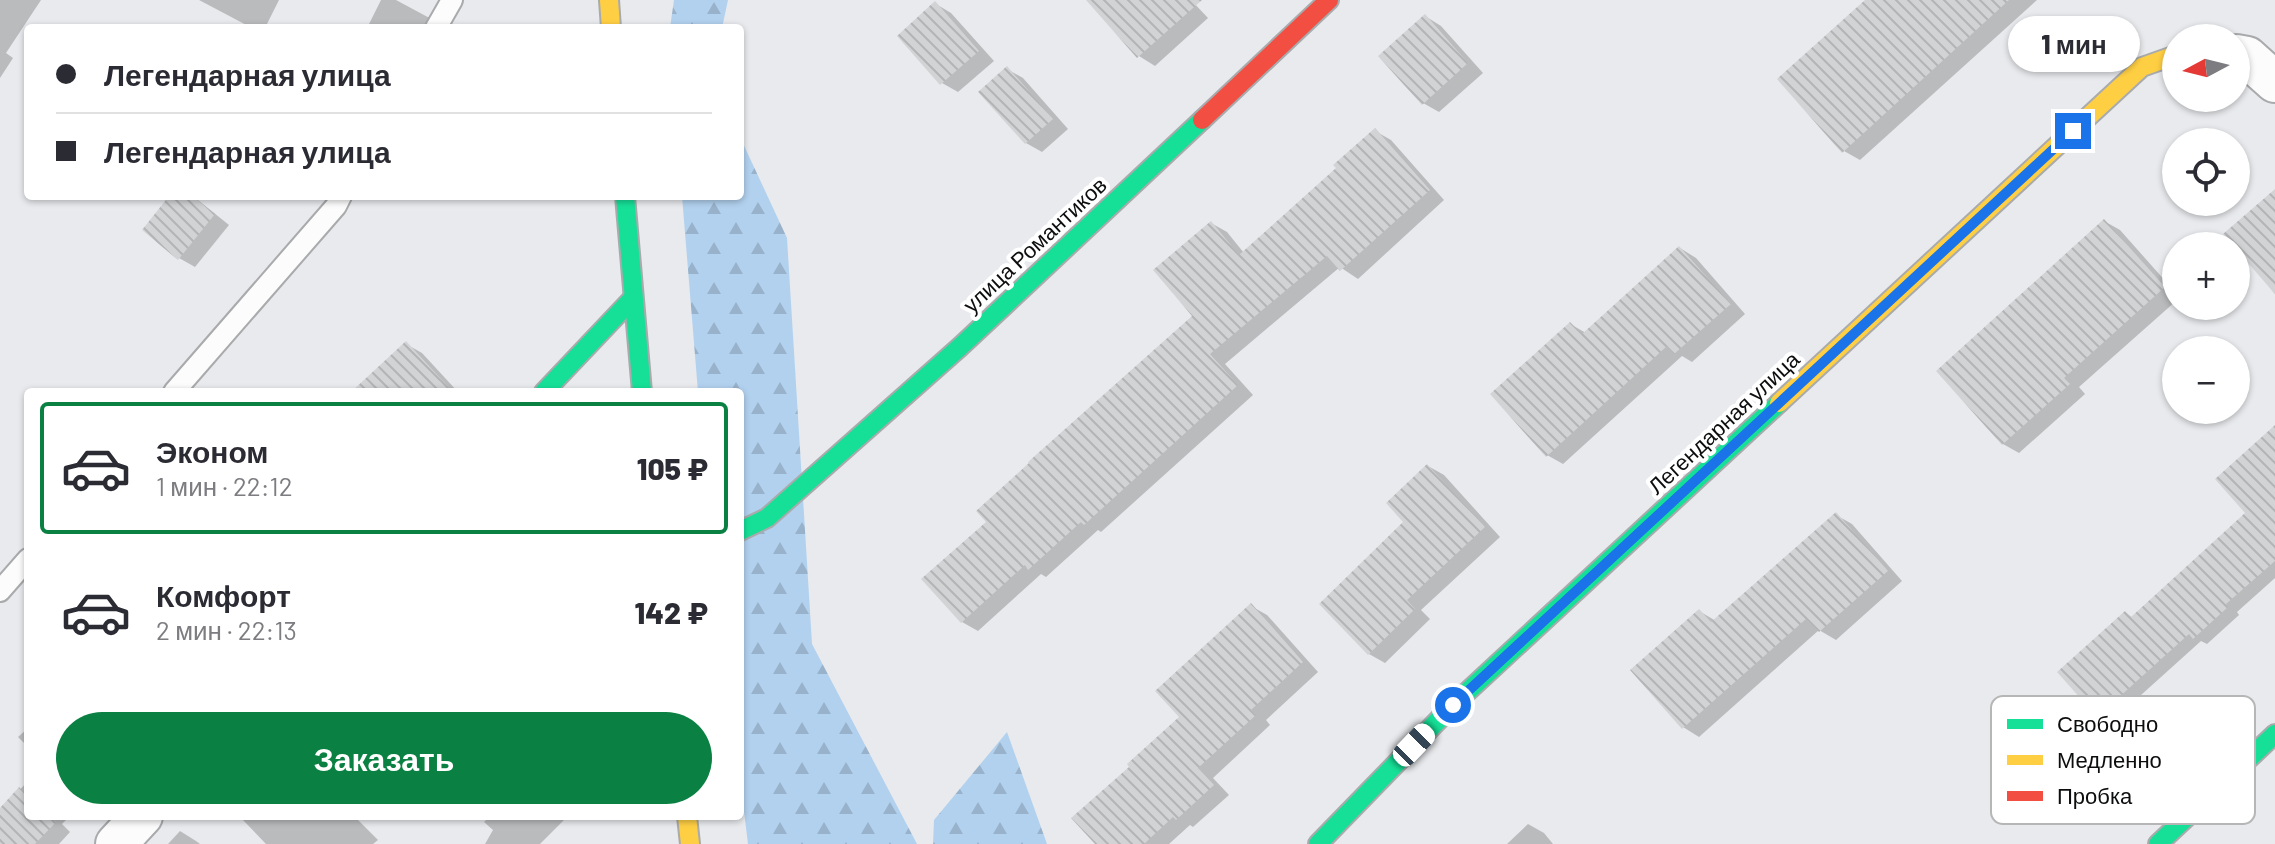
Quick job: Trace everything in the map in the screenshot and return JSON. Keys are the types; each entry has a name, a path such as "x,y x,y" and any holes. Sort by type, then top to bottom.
{"street":[{"path":"609,0 611,24"},
{"name":"улица Романтиков","path":"744,529 767,518 961,346 1329,0"},
{"name":"Легендарная улица","path":"1318,844 1453,705 2142,67 2162,60"},
{"path":"2250,60 2275,82"},
{"path":"625,200 642,388"},
{"path":"548,388 633,298"},
{"path":"2255,753 2275,734"},
{"path":"116,844 138,820"},
{"path":"687,820 690,844"},
{"path":"2158,844 2179,824"}],"lane":[{"path":"438,24 452,0"},
{"path":"177,388 339,200"},
{"path":"0,591 24,564"}],"green space":[{"path":"674,0 728,0 723,24 671,24"},
{"path":"744,146 787,238 812,644 917,844 748,844 744,812 744,388 698,388 682,200 744,200"},
{"path":"1007,732 1047,844 933,844 934,820"}],"building":[{"path":"1086,0 1202,0 1137,58"},
{"path":"1865,0 2009,0 1842,153 1777,79"},
{"path":"935,1 979,51 940,85 897,36"},
{"path":"1425,14 1468,63 1422,105 1378,56"},
{"path":"1007,66 1053,119 1025,144 978,92"},
{"path":"1375,128 1430,190 1340,271 1327,256 1210,354 1238,385 1084,525 1081,522 1028,570 1025,565 961,623 921,579 986,522 976,511 1192,316 1153,270 1211,221 1239,255 1336,168 1333,165"},
{"path":"2275,189 2275,294 2250,265 2250,232 2225,232 2244,216 2250,216 2250,211"},
{"path":"166,200 197,200 215,214 178,260 142,230"},
{"path":"2104,219 2162,284 2162,290 2064,378 2070,384 2002,445 1936,371"},
{"path":"1679,246 1731,304 1674,354 1667,346 1546,457 1490,394 1570,322 1582,334"},
{"path":"406,341 449,388 355,388"},
{"path":"2275,425 2275,561 2226,604 2228,607 2193,639 2189,634 2120,696 2078,696 2057,672 2125,611 2131,617 2245,513 2215,479"},
{"path":"1427,464 1485,527 1407,600 1415,609 1368,655 1319,604 1403,522 1386,503"},
{"path":"1836,512 1888,571 1819,632 1806,619 1682,729 1630,670 1699,609 1711,622"},
{"path":"1251,603 1303,662 1251,710 1256,715 1198,768 1214,785 1176,820 1173,817 1144,844 1095,844 1071,818 1179,717 1155,691"},
{"path":"19,787 24,792 24,820 56,822 35,844 0,844 0,808"}],"traffic: fast":[{"path":"744,529 767,518 961,346 1202,120"},
{"path":"625,200 642,388"},
{"path":"548,388 633,298"},
{"path":"1318,844 1453,705 1779,403"},
{"path":"2255,753 2275,734"},
{"path":"2158,844 2179,824"}],"traffic: slow":[{"path":"609,0 611,24"},
{"path":"1779,403 2142,67 2162,60"},
{"path":"687,820 690,844"}],"traffic: jam":[{"path":"1202,120 1329,0"}],"route":[{"path":"1453,705 2073,131"}]}
